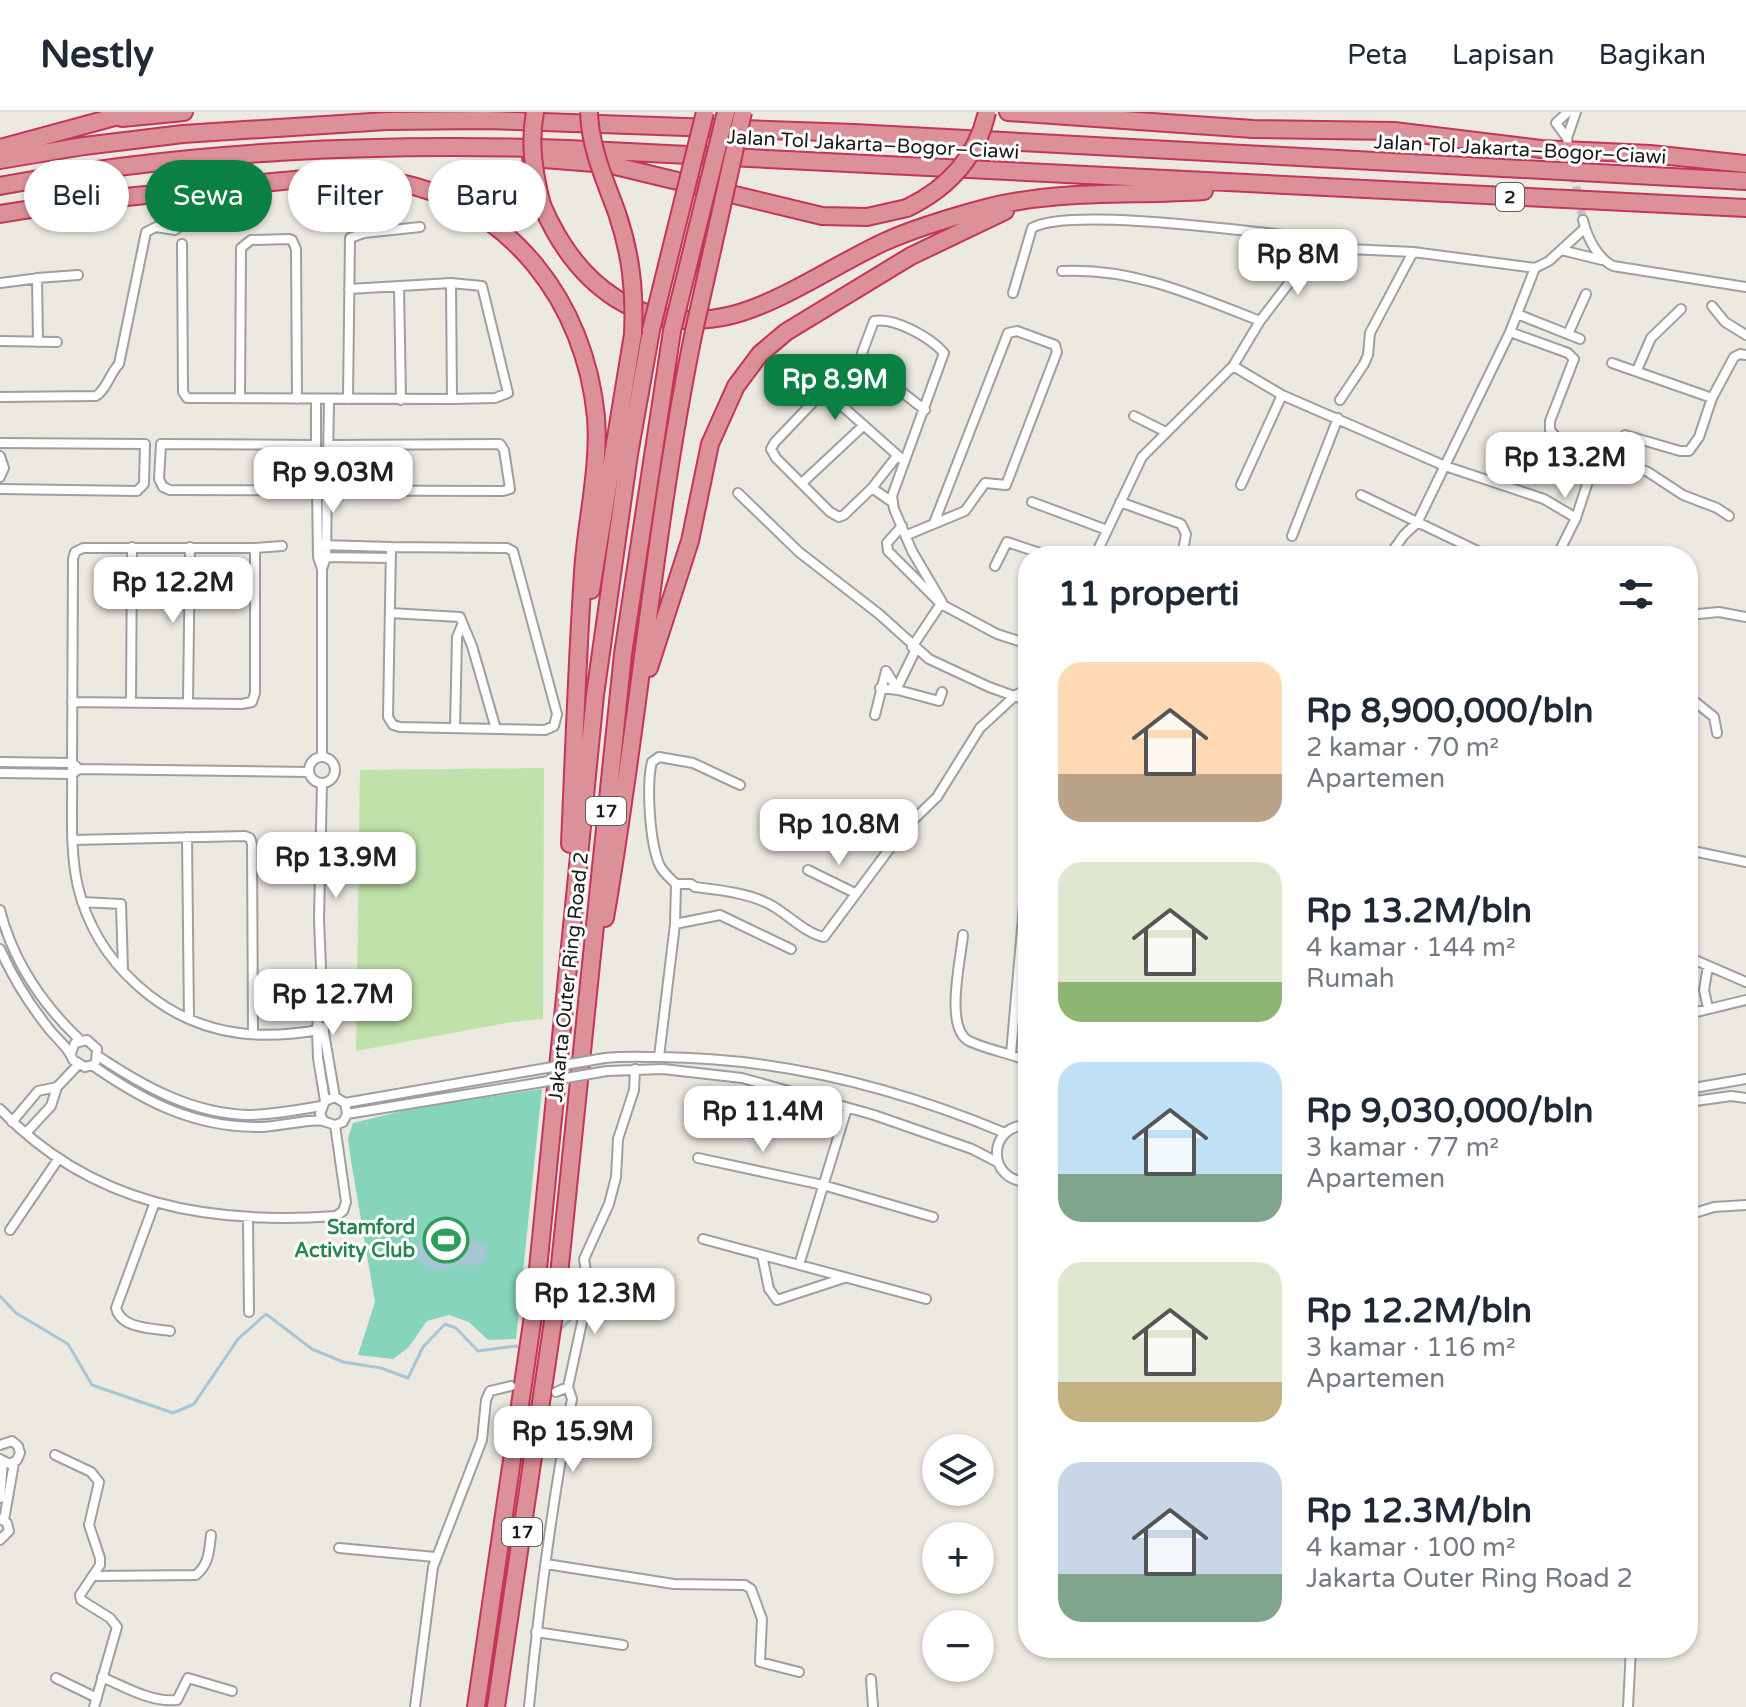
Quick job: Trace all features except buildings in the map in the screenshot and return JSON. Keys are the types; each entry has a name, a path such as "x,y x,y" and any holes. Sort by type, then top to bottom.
{"highway":[{"path":"0,148 133,112"},
{"path":"97,120 184,112"},
{"path":"535,112 532,147 534,176 542,205 567,255 612,296 653,316 688,320 732,315 761,304 886,242 980,209 1027,197 1187,192 1273,185"},
{"path":"578,663 633,334 635,289 631,259 593,144 589,112"},
{"name":"Jakarta Outer Ring Road 2","path":"476,1707 534,1309 601,649 651,330 705,112"},
{"name":"Jakarta Outer Ring Road 2","path":"496,1707 557,1294 623,654 672,331 726,112"},
{"path":"582,1052 624,807 657,537 677,414 743,112"},
{"path":"463,146 496,154 607,164 822,216 867,217 907,208 935,192 959,171 973,149 987,112"},
{"path":"1008,112 1253,129 1394,131 1541,149 1650,154 1746,164"},
{"path":"1179,112 1253,129"},
{"name":"Jalan Tol Jakarta–Bogor–Ciawi","path":"0,160 183,134 387,121 486,120 854,133 1746,181"},
{"name":"Jalan Tol Jakarta–Bogor–Ciawi","path":"0,186 107,169 242,155 463,146 1746,208"},
{"path":"0,214 143,195 271,183 349,179 396,182 470,209 521,248 558,295 577,335 591,377 596,421 583,570 562,1026"},
{"path":"637,707 690,541 710,444 736,386 760,354 786,332 911,256 1001,213 1027,197"}],"street":[{"path":"1568,112 1556,123 1567,142 1576,112"},
{"path":"1013,293 1032,228 1039,224 1123,220 1312,238 1322,249"},
{"path":"1100,546 1137,466 1166,432 1233,366 1260,321 1305,260 1322,249 1413,252 1535,268 1549,261 1584,224 1603,260"},
{"path":"348,399 350,238 364,233 420,227"},
{"path":"0,397 96,396 101,393 111,372 119,364 146,232"},
{"path":"240,398 241,248 251,240 289,239 296,249 297,399"},
{"path":"182,244 183,395 190,399 401,400 501,398 508,393 485,290 477,284 349,289"},
{"path":"1561,250 1627,269 1746,287"},
{"path":"1340,400 1364,364 1370,333 1413,252"},
{"path":"1396,546 1417,523 1510,332 1535,268"},
{"path":"1062,271 1095,270 1141,278 1260,321"},
{"path":"0,283 78,273"},
{"path":"37,278 38,342"},
{"path":"451,283 452,399"},
{"path":"399,286 401,400"},
{"path":"1568,334 1586,294"},
{"path":"1712,306 1725,322 1746,335"},
{"path":"1637,370 1651,338 1681,309"},
{"path":"1517,314 1580,339"},
{"path":"898,689 914,648 942,599 923,571 892,502 892,491 901,458 925,410 943,350 897,323 874,321 862,361 925,410"},
{"path":"934,523 1008,333 1017,331 1055,345 1057,352 1008,483 1004,486 985,483 967,509 934,523 905,530 887,543 888,551 941,604 997,634 1018,641"},
{"path":"1510,332 1573,357 1573,365 1550,421 1550,430 1556,437 1648,472 1683,495 1729,516"},
{"path":"0,341 57,342"},
{"path":"1625,435 1689,451 1699,437 1712,398 1734,357 1746,355"},
{"path":"1612,363 1712,398"},
{"path":"1233,366 1282,395 1445,466 1544,499 1576,518"},
{"path":"825,394 901,458 839,517 776,458 772,447 817,398 825,394"},
{"path":"1241,485 1282,395"},
{"path":"316,399 316,460"},
{"path":"322,757 322,488 334,473 328,461 329,400"},
{"path":"1134,416 1166,432"},
{"path":"1292,536 1338,418"},
{"path":"802,483 863,426"},
{"path":"0,443 145,444 144,484 137,491 0,489"},
{"path":"316,445 161,444 159,479 163,487 170,490 322,488 509,491 511,486 500,444 329,445"},
{"path":"1562,546 1576,518 1597,454"},
{"path":"0,456 4,468 0,477"},
{"path":"322,488 308,476 311,464 316,460 328,461"},
{"path":"872,488 892,502"},
{"path":"738,493 799,552 879,614 914,648 949,669 1016,695"},
{"path":"1361,495 1466,546"},
{"path":"1032,502 1107,530"},
{"path":"1120,502 1181,524 1186,534 1184,546"},
{"path":"995,566 1007,542 1019,546"},
{"path":"322,545 507,548 516,556 557,714 554,726 545,730 400,727 390,721 391,547"},
{"path":"282,546 83,548 75,552 73,840 82,902 102,946 123,972 155,1000 189,1018 217,1028 253,1034 320,1030"},
{"path":"131,702 132,547"},
{"path":"188,702 190,547"},
{"path":"72,702 242,704 254,698 255,548"},
{"path":"322,557 391,558"},
{"path":"1698,614 1719,612 1746,617"},
{"path":"390,613 457,616 472,646 496,729"},
{"path":"455,728 457,637 462,625"},
{"path":"875,715 886,671 898,689"},
{"path":"880,688 898,689 939,701 942,692"},
{"path":"740,785 693,763 659,757 654,760 650,770 649,800 658,861 676,884 691,884 758,900 821,937 827,934 905,828 937,797 980,728 1016,695"},
{"path":"1698,707 1714,717 1717,733"},
{"path":"322,757 332,761 336,772 329,781 322,783 314,780 309,772 312,761 322,757"},
{"path":"75,769 0,762 0,773 75,769 309,772"},
{"path":"322,783 318,1058 323,1120"},
{"path":"73,840 245,836 252,841 253,1034"},
{"path":"187,837 189,1018"},
{"path":"1698,852 1746,862"},
{"path":"808,870 855,893"},
{"path":"659,1057 675,924 676,884"},
{"path":"82,902 121,904 123,972"},
{"path":"0,910 12,945 38,993 80,1040 94,1043 98,1056 135,1081 164,1096 228,1113 261,1114 323,1103 335,1097"},
{"path":"675,924 720,915 791,949"},
{"path":"963,935 957,1028 968,1040 1018,1057"},
{"path":"0,949 46,1026 78,1065 92,1065 98,1056"},
{"path":"1698,962 1746,982"},
{"path":"1708,966 1704,990 1708,1008"},
{"path":"1011,1054 1018,974"},
{"path":"1698,1011 1746,1000"},
{"path":"320,1030 335,1097 345,1103 605,1058 732,1060 859,1083 942,1108 1005,1133"},
{"path":"71,1053 80,1040"},
{"path":"26,1133 51,1106 57,1087 78,1065"},
{"path":"92,1065 132,1093 162,1107 227,1124 261,1127 323,1120 335,1125 343,1122 347,1114 345,1103"},
{"path":"529,1707 556,1479 572,1399 568,1387 589,1282 584,1259 602,1224 612,1190 618,1139 634,1090 635,1069"},
{"path":"347,1114 607,1071 635,1069 731,1075 934,1135 997,1162 1006,1175 1018,1181"},
{"path":"1698,1087 1746,1079"},
{"path":"12,1122 38,1091 57,1087"},
{"path":"1698,1101 1731,1096 1746,1098"},
{"path":"799,1265 847,1108"},
{"path":"0,1109 59,1158 102,1183 155,1202 248,1219 336,1216 343,1211 346,1202 335,1125"},
{"path":"997,1162 997,1148 1005,1133 1018,1126"},
{"path":"10,1230 59,1158"},
{"path":"698,1158 823,1185 933,1217"},
{"path":"155,1202 116,1308 123,1321 170,1331"},
{"path":"1698,1212 1726,1205 1746,1205"},
{"path":"248,1219 249,1312"},
{"path":"703,1239 926,1299"},
{"path":"762,1255 769,1289 777,1300 846,1278"},
{"path":"415,1707 435,1557 482,1440 486,1400 490,1391 511,1386"},
{"path":"556,1392 568,1387"},
{"path":"0,1445 8,1441 18,1446 20,1457 14,1463 2,1520 9,1531 0,1540 0,1547"},
{"path":"55,1455 91,1472 99,1482 89,1525 100,1558 94,1576 82,1589 81,1600 110,1618 117,1627 96,1702 56,1678"},
{"path":"0,1498 1,1461 14,1463"},
{"path":"94,1576 196,1575 209,1558 211,1535"},
{"path":"339,1548 435,1557"},
{"path":"546,1564 674,1584 745,1585 751,1589 762,1619 760,1662 799,1672"},
{"path":"536,1632 623,1645"},
{"path":"1628,1707 1630,1658"},
{"path":"102,1677 137,1693 169,1701 177,1700 188,1678 232,1691"},
{"path":"871,1679 873,1707"}],"green space":[{"path":"544,768 543,1019 356,1051 360,770"},
{"name":"Stamford Activity Club","path":"542,1089 516,1339 488,1340 469,1322 449,1315 427,1321 408,1348 393,1359 358,1355 375,1302 348,1138 353,1123 414,1108"}],"water":[{"path":"443,1235 486,1244 487,1258 479,1265 452,1265 441,1271 430,1269 415,1257 414,1251 421,1241 433,1245 436,1253 459,1245 454,1240 446,1242"}],"waterway":[{"path":"591,1280 608,1270"},
{"path":"557,1333 573,1317 575,1303 586,1286"},
{"path":"0,1296 16,1313 68,1344 92,1385 173,1413 194,1404 238,1339 266,1314 312,1349 343,1362 381,1368 408,1378 423,1347 445,1324 456,1328 478,1351 516,1346 523,1349"}],"tunnel":[{"path":"1569,151 1583,220"}],"place":[{"name":"Stamford Activity Club","path":"446,1240"}]}
